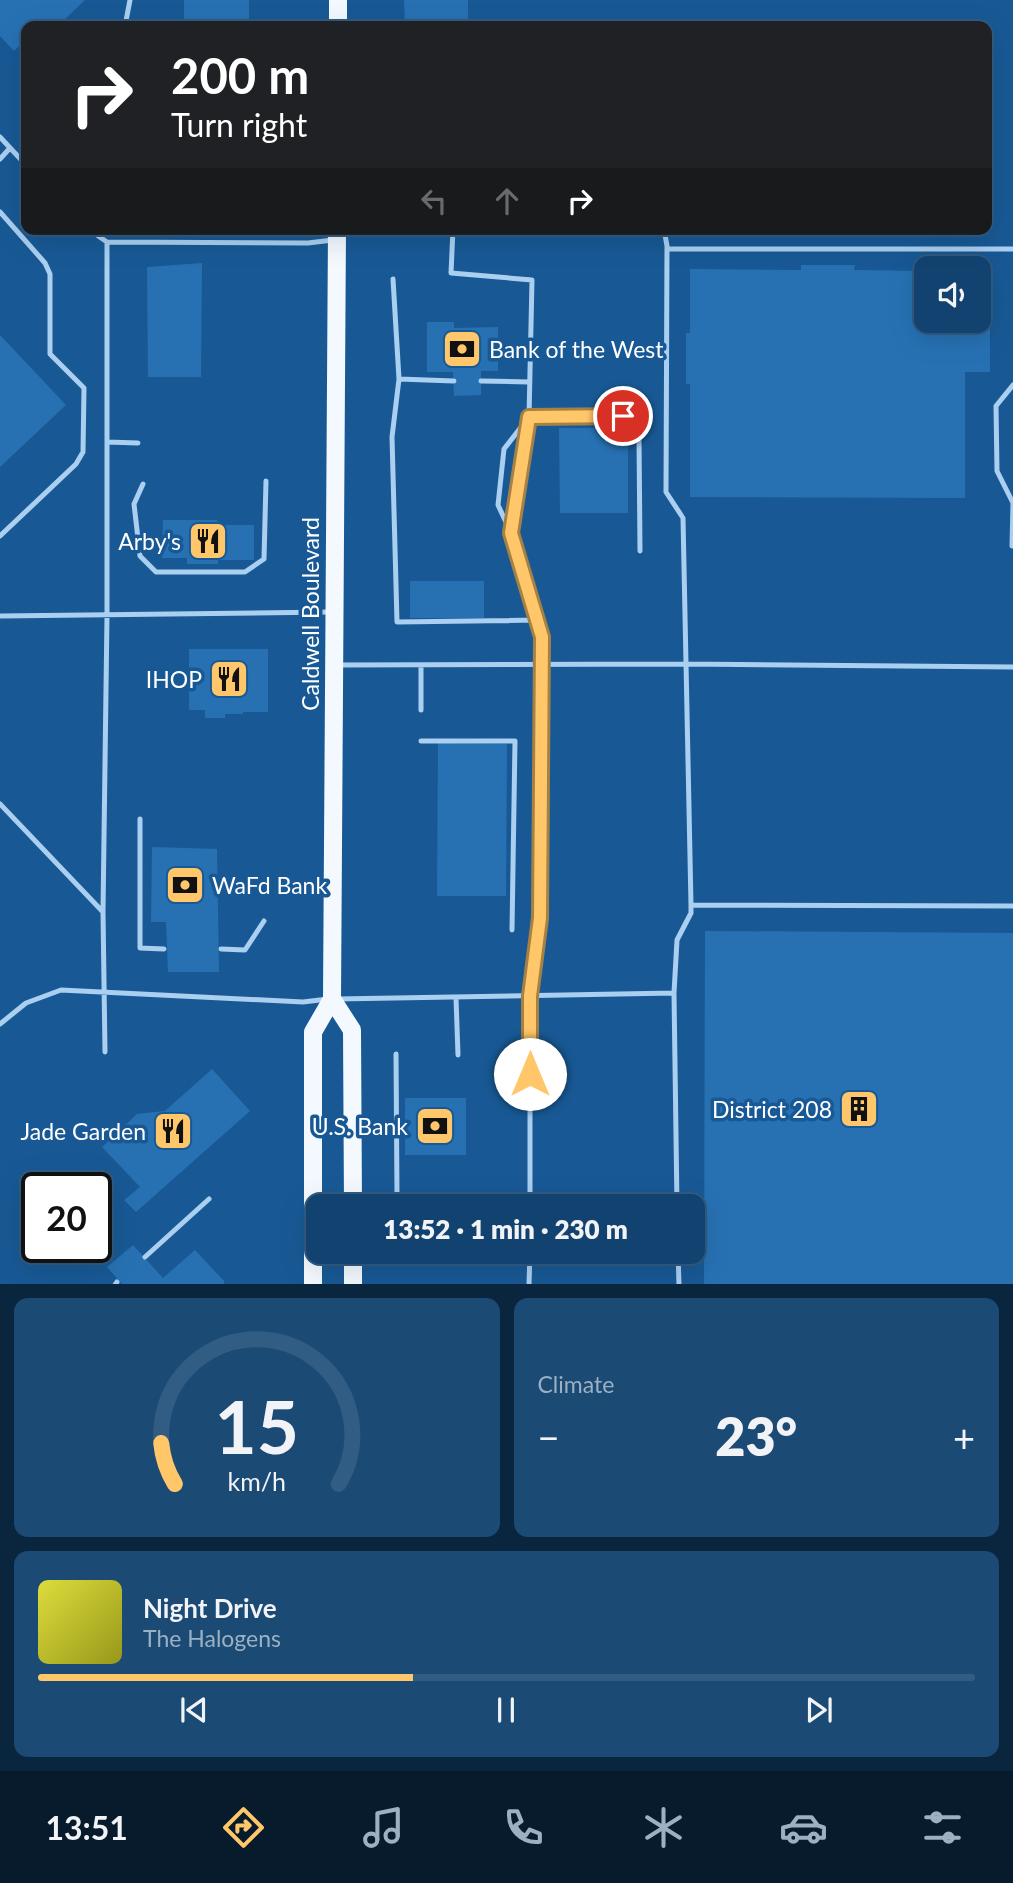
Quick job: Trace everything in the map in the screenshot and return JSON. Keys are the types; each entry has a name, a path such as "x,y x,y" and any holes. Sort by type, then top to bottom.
{"main road":[{"path":"338,0 338,21"},
{"name":"Caldwell Boulevard","path":"313,1284 313,1032 332,999 337,235"},
{"path":"332,999 352,1030 353,1194"},
{"path":"353,1264 353,1284"}],"lane":[{"path":"126,21 130,0"},
{"path":"0,138 21,159"},
{"path":"0,159 10,148"},
{"path":"0,212 45,263 50,274 50,354 84,388 83,452 76,464 0,536"},
{"path":"97,235 107,242 308,243 337,235"},
{"path":"453,235 452,273 532,280 529,417 511,533"},
{"path":"665,235 666,492 683,518 691,905 691,913 677,940 674,993 677,1194"},
{"path":"105,1052 103,912 107,615 107,242"},
{"path":"667,250 1013,249"},
{"path":"393,279 399,379 392,437 397,622 537,621"},
{"path":"399,379 454,381"},
{"path":"481,381 529,383"},
{"path":"1012,546 1013,503 997,471 996,406 1013,386"},
{"path":"529,417 623,416 632,419 638,426 640,551"},
{"path":"529,417 504,449 498,505 511,533 542,637 540,918 530,996 530,1194"},
{"path":"107,442 138,443"},
{"path":"143,484 134,504 140,556 156,572 245,572 264,559 266,481"},
{"path":"0,616 334,612"},
{"path":"334,665 1013,667"},
{"path":"421,665 421,710"},
{"path":"421,741 515,741 512,930"},
{"path":"0,804 103,912"},
{"path":"140,819 140,948 164,948"},
{"path":"691,905 1013,906"},
{"path":"221,950 245,950 264,921"},
{"path":"0,1024 26,1003 61,990 303,1002 332,999 674,993"},
{"path":"456,998 458,1055"},
{"path":"396,1054 397,1194"},
{"path":"145,1257 209,1199"},
{"path":"529,1284 530,1264"},
{"path":"678,1264 679,1284"}],"building":[{"path":"0,0 85,0 63,21 21,21 21,44 14,51 0,36"},
{"path":"184,0 249,0 249,21 184,21"},
{"path":"404,0 468,0 468,21 405,21"},
{"path":"202,263 201,377 148,377 147,267"},
{"path":"801,265 855,265 854,270 914,271 914,333 990,333 990,372 965,372 965,498 690,497 690,384 686,384 686,333 690,333 690,269 801,270"},
{"name":"Bank of the West","path":"427,322 454,322 454,328 498,327 498,371 481,371 481,395 454,396 453,372 427,372"},
{"path":"0,335 66,405 0,467"},
{"path":"559,428 628,428 628,513 560,513"},
{"name":"Arby's","path":"163,520 217,520 219,525 254,525 254,560 218,560 218,564 187,564 187,558 162,558"},
{"path":"410,581 484,581 484,618 410,618"},
{"name":"IHOP","path":"189,649 268,649 268,712 243,712 225,714 225,718 205,718 205,710 189,710"},
{"path":"438,743 507,744 506,896 437,896"},
{"name":"WaFd Bank","path":"152,847 217,849 219,972 168,972 166,922 151,922"},
{"name":"District 208","path":"705,931 1013,933 1013,1284 704,1284"},
{"name":"Jade Garden","path":"212,1069 250,1111 136,1212 124,1200 140,1187 102,1147 137,1114 165,1111"},
{"name":"U.S. Bank","path":"405,1098 466,1098 466,1155 405,1155"},
{"path":"133,1245 163,1278 195,1250 224,1281 224,1284 122,1284 107,1267"}],"place":[{"name":"Bank of the West","path":"462,349"},
{"name":"Arby's","path":"208,541"},
{"name":"IHOP","path":"229,679"},
{"name":"WaFd Bank","path":"185,885"},
{"name":"District 208","path":"859,1109"},
{"name":"U.S. Bank","path":"435,1126"},
{"name":"Jade Garden","path":"173,1131"}],"route":[{"path":"530,1074 530,996 540,918 542,637 511,533 529,417 623,416"}]}
